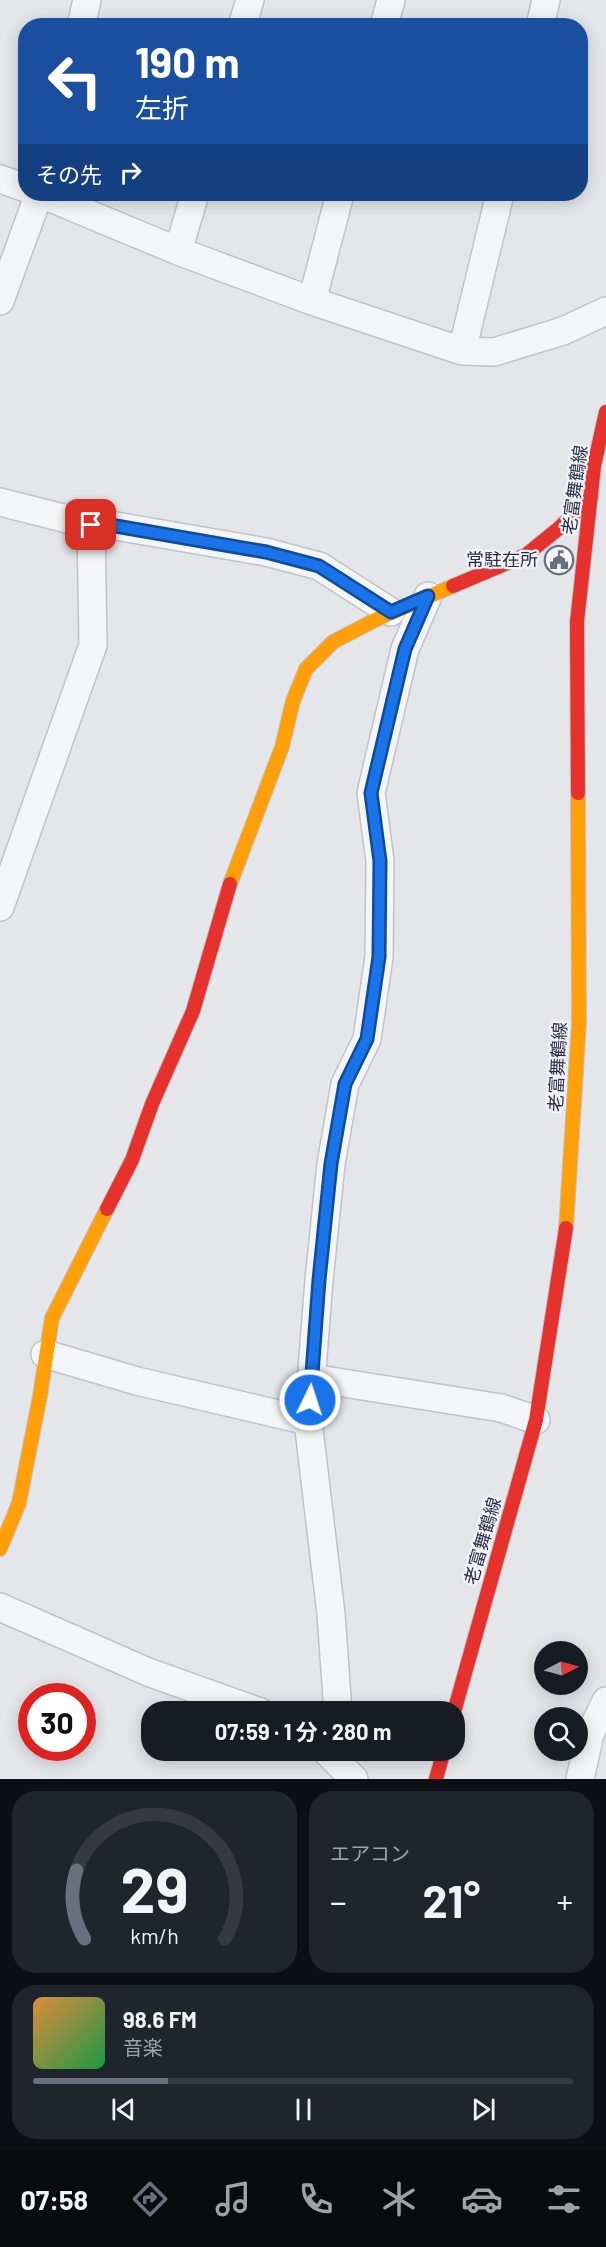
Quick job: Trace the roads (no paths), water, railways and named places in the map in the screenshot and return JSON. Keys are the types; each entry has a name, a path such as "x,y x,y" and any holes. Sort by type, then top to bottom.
{"main road":[{"name":"老富舞鶴線","path":"457,1701 536,1420 566,1236 579,1023 577,622 594,466 606,412"},
{"path":"0,1549 19,1503 40,1396 52,1318 132,1160 152,1104 193,1011 226,896 282,747 293,701 306,669 333,642 391,612 526,555 558,529 591,497"},
{"path":"436,1779 441,1761"}],"street":[{"path":"83,18 87,0"},
{"path":"244,18 250,0"},
{"path":"386,18 391,0"},
{"path":"542,18 546,0"},
{"path":"0,179 18,185"},
{"path":"0,302 37,201"},
{"path":"57,201 178,251 312,301 462,351 494,352 563,331 606,312"},
{"path":"178,251 193,201"},
{"path":"312,301 338,201"},
{"path":"462,351 498,201"},
{"path":"0,502 91,525 110,525 266,552 319,566 391,612"},
{"path":"0,907 93,645 91,525"},
{"path":"337,1701 331,1614 308,1421 331,1164 345,1084 367,1039 379,957 380,861 371,793 405,649 428,596"},
{"path":"45,1354 137,1381 308,1421"},
{"path":"312,1378 501,1408 536,1420"},
{"path":"0,1607 148,1672 229,1701"},
{"path":"580,1779 590,1734 606,1701"}],"place":[{"name":"常駐在所","path":"559,560"}]}
